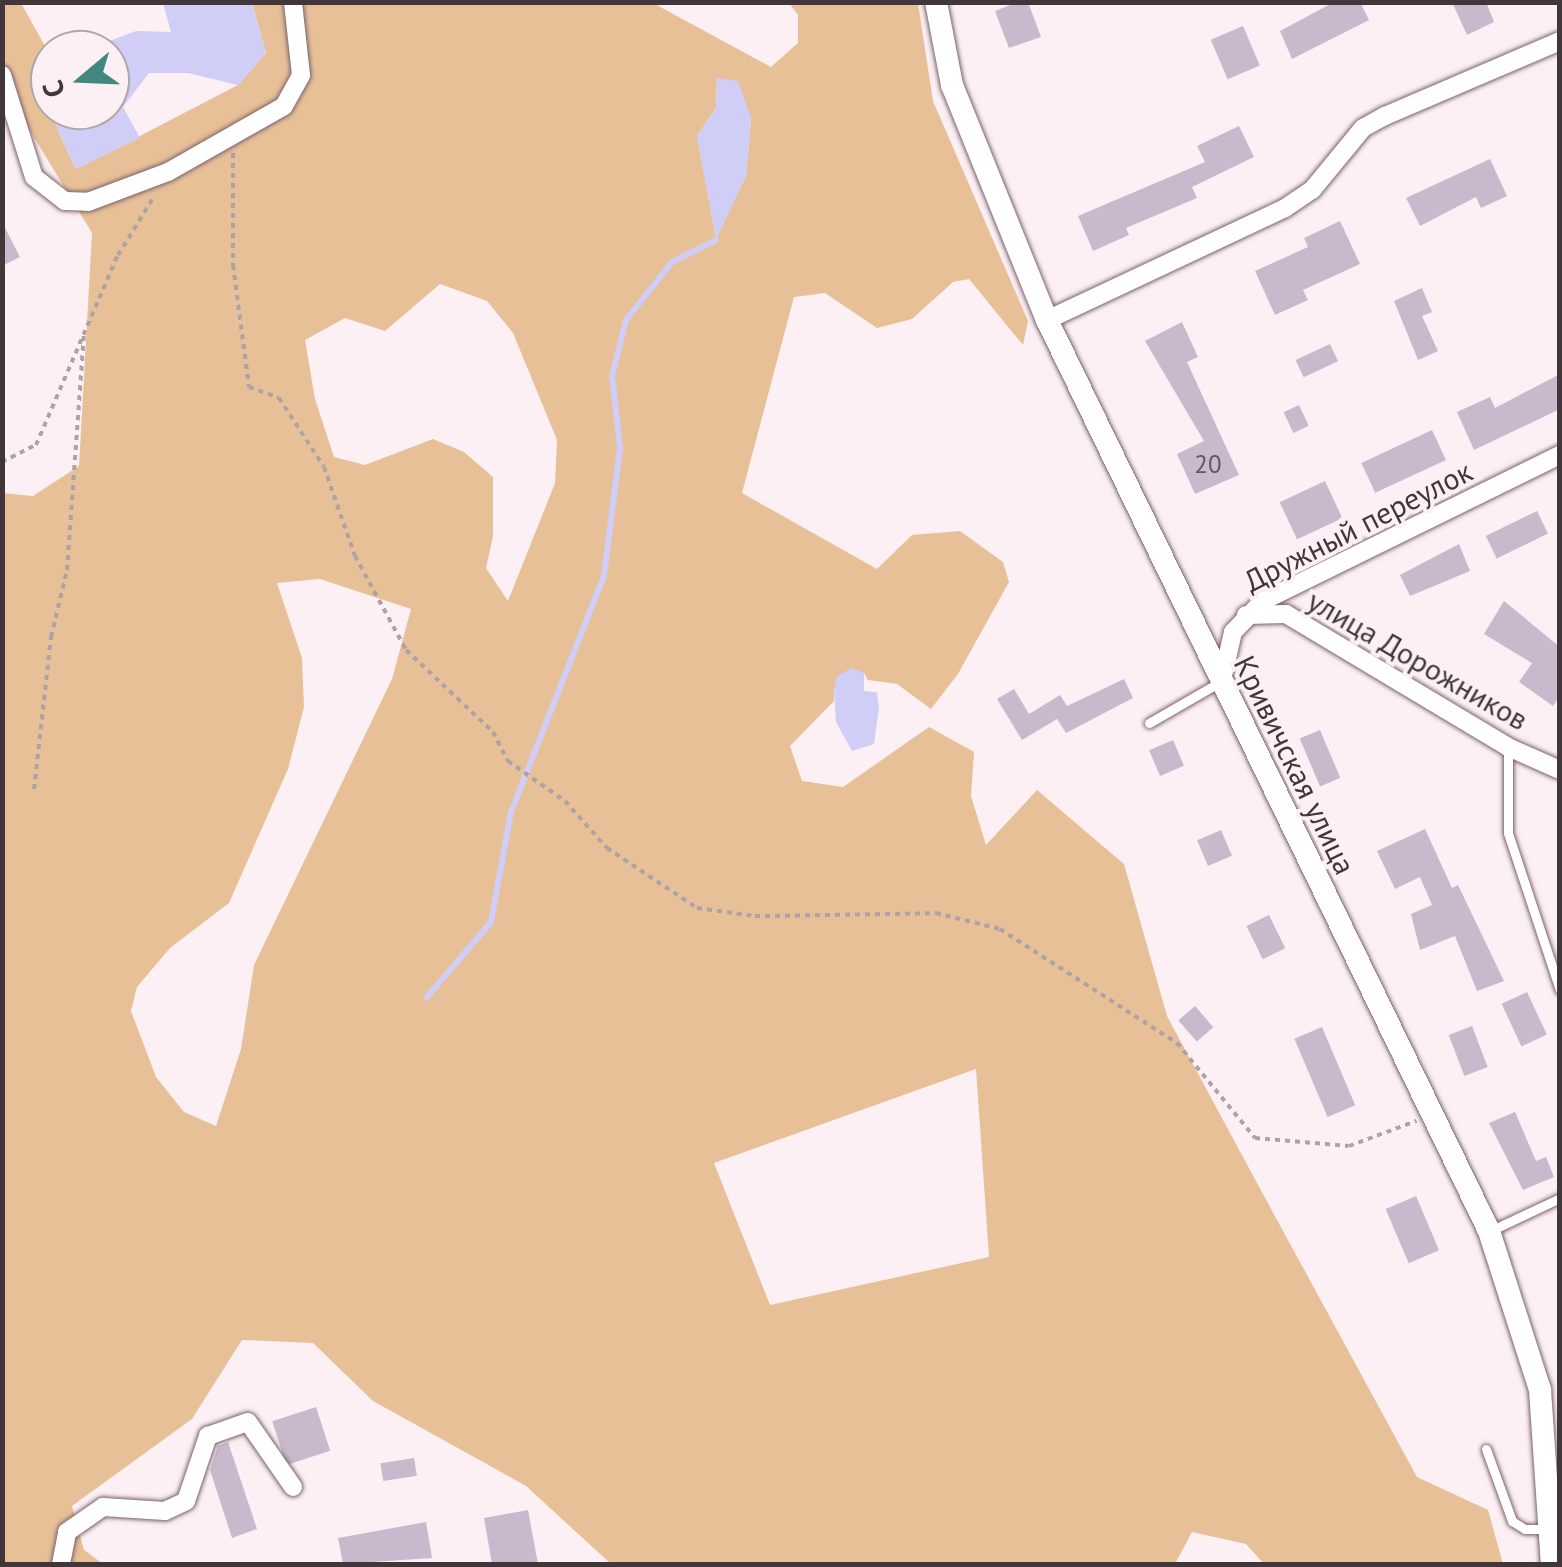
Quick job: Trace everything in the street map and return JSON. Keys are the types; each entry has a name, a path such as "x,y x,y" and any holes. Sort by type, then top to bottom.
{"street":[{"path":"2,75 34,177 65,201 88,202 168,172 230,141 284,106 302,75 293,2"},
{"name":"Кривичская улица","path":"936,2 952,85 1047,320 1488,1231 1536,1368 1555,1558"},
{"path":"1047,320 1285,208 1312,190 1363,128 1385,116 1560,41"},
{"name":"Дружный переулок","path":"1222,681 1225,650 1246,616 1560,454"},
{"name":"улица Дорожников","path":"1246,616 1286,614 1508,746 1560,770"},
{"path":"61,1564 67,1532 102,1507 164,1511 186,1502 208,1436 248,1422 292,1487"}],"lane":[{"path":"1149,722 1222,681"},
{"path":"1508,746 1508,833 1560,990"},
{"path":"1488,1231 1560,1198"},
{"path":"1486,1449 1512,1521 1525,1530 1552,1529"}],"path":[{"path":"230,141 233,265 250,386 279,398 324,467 355,556 406,650 493,732 508,761 565,801 608,848 697,908 755,916 936,913 1000,929 1040,949 1176,1043 1254,1138 1349,1146 1430,1118"},
{"path":"2,462 36,445 118,255 168,172"},
{"path":"34,789 51,637 67,570 84,332"}],"shaded area":[{"path":"3,3 21,3 36,30 30,30 30,130 57,130 76,169 238,85 266,53 252,3 653,3 771,67 798,43 798,15 789,3 918,3 933,101 1028,321 1023,345 969,279 953,282 912,319 877,328 825,293 794,297 742,493 877,569 912,535 960,531 1003,562 1009,582 958,674 931,709 897,684 868,680 864,673 834,688 834,701 790,746 802,781 843,787 929,727 974,752 971,796 986,845 1037,790 1124,864 1167,1016 1257,1183 1417,1477 1488,1510 1503,1564 1264,1564 1246,1544 1192,1532 1175,1564 611,1564 526,1486 373,1401 313,1343 242,1340 192,1419 72,1506 84,1550 103,1564 3,1564 2,493 33,496 79,466 92,233 3,86","holes":["717,78 751,118 746,176 716,238 697,136 716,108","440,284 487,301 513,333 557,440 555,483 508,601 486,568 493,536 493,477 464,452 433,439 365,465 334,457 315,399 305,340 345,318 385,331","320,579 411,609 392,679 254,965 241,1049 216,1126 184,1112 156,1077 131,1011 137,987 170,948 229,903 288,769 304,707 302,658 277,583","976,1069 989,1257 770,1305 714,1163"]}],"water":[{"path":"163,3 252,3 266,53 238,85 188,73 149,73 130,98 130,33 171,32"},
{"path":"717,78 738,81 751,118 746,176 716,240 697,136 716,108"},
{"path":"130,120 140,138 76,169 57,130 130,130"},
{"path":"852,668 864,673 864,691 877,692 879,708 874,744 852,751 836,722 834,688 837,676"}],"building":[{"path":"1028,2 1041,37 1009,48 995,11"},
{"path":"1334,2 1360,2 1369,20 1292,59 1280,31"},
{"path":"1452,2 1486,2 1494,22 1467,35"},
{"path":"1243,26 1260,66 1228,79 1211,40"},
{"path":"1239,126 1254,157 1192,187 1197,198 1126,228 1129,235 1093,251 1078,216 1205,162 1197,146"},
{"path":"1490,159 1507,196 1481,208 1476,197 1420,226 1406,198"},
{"path":"1340,221 1360,264 1303,290 1308,300 1275,315 1255,271 1308,247 1304,238"},
{"path":"2,222 20,257 2,266"},
{"path":"1422,288 1432,312 1422,316 1438,351 1418,360 1394,301"},
{"path":"1182,322 1198,357 1187,362 1239,475 1195,494 1177,454 1204,441 1145,341"},
{"path":"1330,344 1338,361 1304,377 1296,360"},
{"path":"1560,374 1560,409 1474,450 1457,412 1490,397 1495,408"},
{"path":"1299,405 1309,426 1293,433 1284,412"},
{"path":"1432,430 1446,460 1375,493 1361,463"},
{"path":"1325,481 1342,518 1297,539 1280,502"},
{"path":"1537,511 1548,533 1497,558 1486,536"},
{"path":"1459,544 1470,571 1410,596 1400,575"},
{"path":"1504,601 1560,647 1560,696 1553,706 1519,682 1532,663 1484,634"},
{"path":"1124,679 1133,698 1066,733 1057,719 1022,740 997,699 1014,689 1029,714 1060,695 1067,706"},
{"path":"1320,730 1340,778 1320,786 1300,739"},
{"path":"1173,740 1184,766 1160,776 1149,750"},
{"path":"1425,829 1452,888 1458,885 1504,981 1477,991 1455,936 1420,950 1411,914 1432,905 1420,877 1395,889 1377,851"},
{"path":"1221,830 1232,856 1208,866 1197,840"},
{"path":"1269,915 1285,948 1263,959 1247,926"},
{"path":"1527,992 1547,1035 1521,1046 1502,1004"},
{"path":"1195,1006 1213,1027 1197,1042 1178,1020"},
{"path":"1472,1026 1488,1067 1464,1076 1449,1035"},
{"path":"1322,1027 1355,1105 1328,1117 1294,1039"},
{"path":"1515,1112 1536,1161 1546,1157 1554,1177 1523,1190 1489,1123"},
{"path":"1416,1196 1439,1250 1409,1263 1386,1209"},
{"path":"316,1407 330,1451 286,1465 272,1421"},
{"path":"228,1442 257,1529 232,1538 210,1470 218,1446"},
{"path":"414,1458 417,1476 383,1481 380,1463"},
{"path":"528,1510 538,1564 492,1564 484,1518"},
{"path":"426,1522 432,1558 343,1564 338,1538"}],"waterway":[{"path":"427,997 491,922 511,812 604,576 620,448 612,376 626,320 672,262 716,240"}]}
